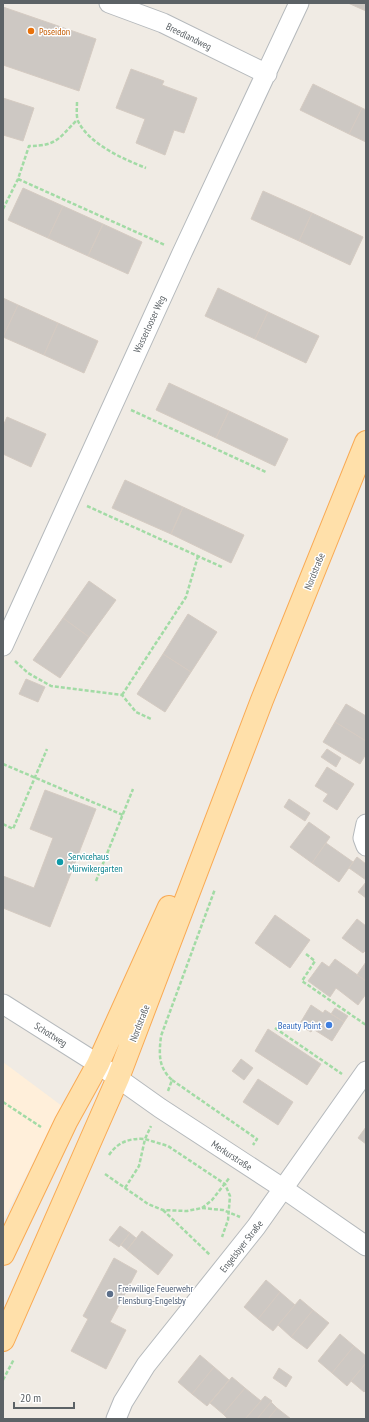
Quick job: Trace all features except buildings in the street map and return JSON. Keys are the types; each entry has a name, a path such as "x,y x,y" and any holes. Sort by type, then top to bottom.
{"main road":[{"name":"Nordstraße","path":"3,1340 118,1078 262,700 366,442"},
{"name":"Nordstraße","path":"3,1254 66,1122 98,1064 262,700"}],"street":[{"name":"Breedlandweg","path":"110,3 163,23 267,74"},
{"name":"Wasserlooser Weg","path":"8,653 70,498 182,253 300,3"},
{"path":"366,824 363,838 366,846"},
{"name":"Schottweg","path":"3,1004 98,1064"},
{"name":"Merkurstraße","path":"98,1064 160,1108 284,1189 366,1246"},
{"name":"Engelsbyer Straße","path":"116,1419 123,1402 146,1365 256,1227 361,1078"}],"path":[{"path":"77,102 77,120 88,134 119,158 146,168"},
{"path":"3,209 18,179 29,146 47,146 58,139 77,120"},
{"path":"18,179 182,253"},
{"path":"114,402 266,472"},
{"path":"70,498 222,567"},
{"path":"122,695 186,597 198,556"},
{"path":"8,653 28,672 51,686 122,695 136,712 151,719"},
{"path":"3,824 13,828 47,749"},
{"path":"3,764 123,815"},
{"path":"96,881 133,789"},
{"path":"306,954 315,961 302,981 366,1025"},
{"path":"275,1028 361,1078"},
{"path":"172,1080 257,1139"},
{"path":"3,1102 41,1127"},
{"path":"125,1188 139,1166 145,1139 168,1146 225,1184 212,1200 202,1208"},
{"path":"105,1174 148,1204 163,1210 187,1211 202,1208 219,1209 237,1215 256,1227"},
{"path":"163,1210 212,1256 222,1270"}],"shaded area":[{"path":"3,1062 62,1106 3,1221"}],"place":[{"name":"Poseidon","path":"31,31"},
{"name":"Servicehaus Mürwikergarten","path":"60,862"},
{"name":"Beauty Point","path":"329,1025"},
{"name":"Freiwillige Feuerwehr Flensburg-Engelsby","path":"110,1294"}]}
